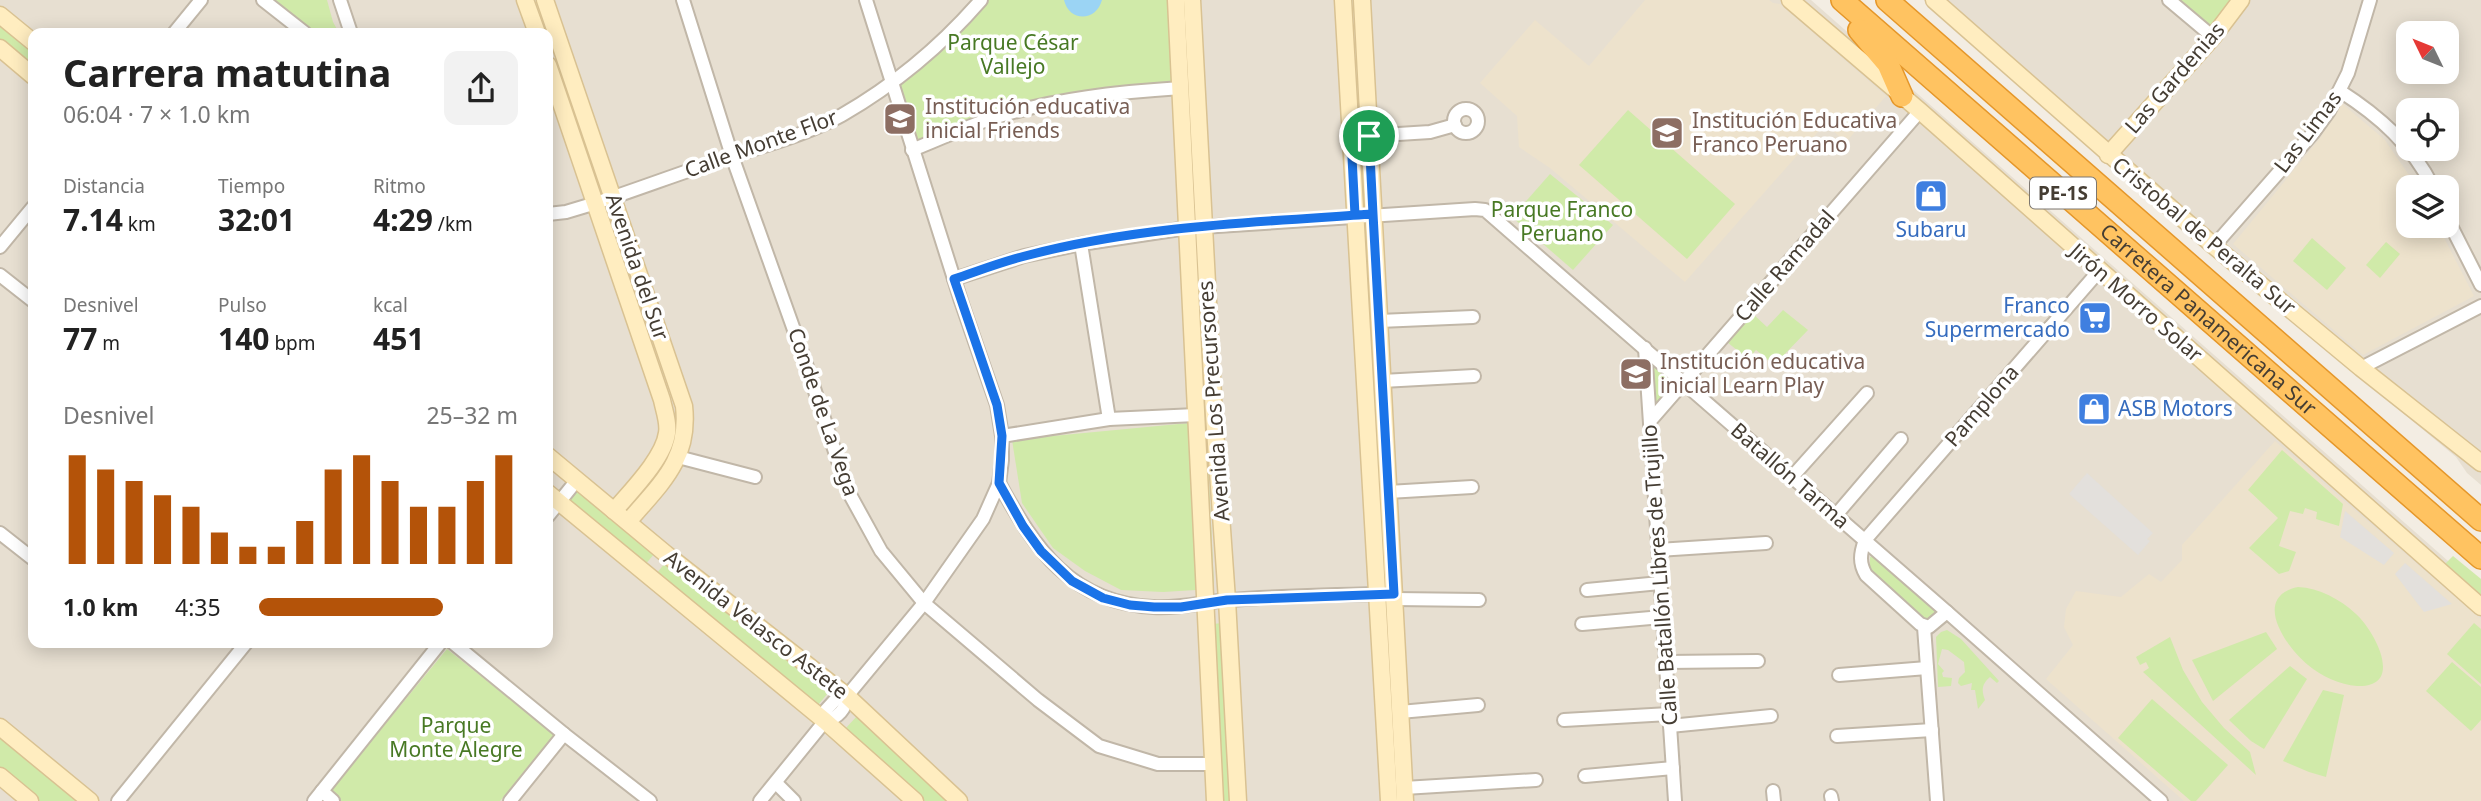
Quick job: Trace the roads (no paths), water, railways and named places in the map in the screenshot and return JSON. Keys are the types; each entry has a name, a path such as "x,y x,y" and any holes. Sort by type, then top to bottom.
{"highway":[{"path":"1832,0 1888,64 1902,96"},
{"name":"Carretera Panamericana Sur","path":"1842,0 2481,558"},
{"name":"Carretera Panamericana Sur","path":"1887,0 2481,520"}],"street":[{"path":"178,28 201,0"},
{"path":"263,0 299,28"},
{"path":"340,0 349,28"},
{"path":"526,0 535,28"},
{"name":"Avenida del Sur","path":"545,0 684,405 685,437 678,457 628,522"},
{"name":"Conde de La Vega","path":"683,0 733,156 848,491 881,551 924,603 1038,699 1099,746 1158,764 1214,764"},
{"path":"760,801 825,721 834,719 846,705 847,696 924,603 983,519 999,483 1002,436 997,405 954,279 866,0"},
{"name":"Calle Monte Flor","path":"553,213 596,203 788,138 841,116 891,82 951,33 981,0"},
{"name":"Avenida Los Precursores","path":"1176,0 1181,88 1227,600 1238,801"},
{"name":"Avenida Los Precursores","path":"1192,0 1196,415 1215,801"},
{"path":"1343,0 1389,801"},
{"path":"1362,0 1405,794 1536,780"},
{"name":"Jirón Morro Solar","path":"1790,0 1920,111 2481,607"},
{"name":"Cristobal de Peralta Sur","path":"1934,0 2214,246 2481,463"},
{"path":"2169,0 2213,37"},
{"name":"Las Gardenias","path":"2108,155 2213,37 2241,0"},
{"name":"Las Limas","path":"2214,246 2313,133 2340,91 2370,0"},
{"path":"0,15 28,38"},
{"path":"0,48 28,72"},
{"name":"Avenida del Sur","path":"553,79 662,400 667,433 655,460 614,511"},
{"path":"912,149 992,118 1035,107 1077,99 1181,88"},
{"path":"2340,91 2374,113 2400,139 2424,175"},
{"name":"Calle Ramadal","path":"1650,421 1920,111"},
{"path":"1351,138 1430,132 1455,125"},
{"name":"Batallón Tarma","path":"954,279 1024,256 1082,244 1195,227 1373,214 1475,209 1485,211 2161,801"},
{"path":"0,247 28,213"},
{"path":"2457,238 2481,285"},
{"path":"1082,244 1109,419"},
{"name":"Pamplona","path":"1865,540 2099,271"},
{"path":"0,275 28,297"},
{"path":"2361,368 2481,306"},
{"path":"1379,321 1473,317"},
{"name":"Calle Batallón Libres de Trujillo","path":"1645,348 1675,801"},
{"path":"1382,382 1474,376"},
{"path":"1792,477 1867,393"},
{"path":"1366,408 1384,407"},
{"path":"1002,436 1109,419 1196,415"},
{"path":"1836,515 1901,439"},
{"path":"678,457 755,477"},
{"name":"Avenida Velasco Astete","path":"553,460 666,554 847,696 959,801"},
{"path":"554,497 577,480"},
{"path":"999,483 1023,526 1041,551 1072,581 1103,598 1130,605 1181,607 1227,600 1377,594 1479,600"},
{"path":"1388,492 1472,487"},
{"name":"Avenida Velasco Astete","path":"554,497 825,721 915,801"},
{"path":"990,503 1009,501"},
{"path":"0,533 28,555"},
{"path":"1865,540 1860,558 1866,575 1924,626 1937,801"},
{"path":"1658,550 1766,543"},
{"path":"648,575 666,554"},
{"path":"1587,590 1660,583"},
{"path":"1924,626 1934,625 1947,612"},
{"path":"1582,624 1662,617"},
{"path":"118,801 242,648"},
{"path":"333,801 318,796 436,648"},
{"path":"459,648 650,801"},
{"path":"1666,662 1758,662"},
{"path":"1839,675 1927,668"},
{"path":"1400,712 1478,705"},
{"path":"1564,720 1771,716"},
{"path":"0,727 90,801"},
{"path":"1837,736 1932,730"},
{"path":"510,801 564,734"},
{"path":"1585,776 1672,768"},
{"path":"0,776 30,801"},
{"path":"776,783 794,801"}],"water":[{"path":"1064,0 1102,0 1094,12 1083,16 1071,12"}],"place":[{"name":"Institución educativa inicial Friends","path":"900,119"},
{"name":"Institución Educativa Franco Peruano","path":"1667,133"},
{"name":"Subaru","path":"1931,196"},
{"name":"Franco Supermercado","path":"2095,318"},
{"name":"Institución educativa inicial Learn Play","path":"1636,374"},
{"name":"ASB Motors","path":"2094,409"}],"park label":[{"name":"Parque César Vallejo","path":"1013,55"},
{"name":"Parque Franco Peruano","path":"1562,222"},
{"name":"Parque Monte Alegre","path":"456,738"}]}
